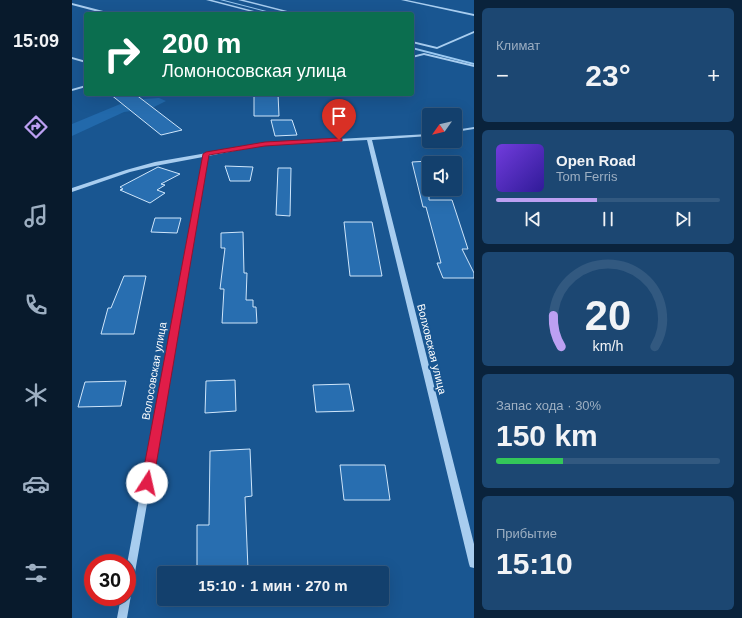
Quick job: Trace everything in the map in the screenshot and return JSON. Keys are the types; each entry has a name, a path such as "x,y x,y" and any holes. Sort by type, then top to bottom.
{"street":[{"path":"208,0 256,12"},
{"path":"240,0 289,12"},
{"path":"403,0 474,15"},
{"path":"72,4 102,12"},
{"path":"414,42 437,48 474,32"},
{"path":"414,52 474,66"},
{"path":"414,56 424,54"},
{"path":"72,58 84,61"},
{"path":"72,90 84,87"},
{"path":"462,130 474,128"},
{"path":"72,190 128,171 206,154 265,144 422,135"},
{"name":"Волховская улица","path":"369,138 474,564"},
{"name":"Волосовская улица","path":"134,554 206,154"},
{"path":"122,618 124,606"}],"shaded area":[{"path":"159,98 166,101 152,108 124,112 72,136 72,124 130,100"}],"building":[{"path":"112,96 138,96 182,130 161,135"},
{"path":"254,96 278,96 279,116 254,116"},
{"path":"271,120 292,120 297,135 275,136"},
{"path":"422,161 422,196 429,196 429,200 452,200 468,249 462,249 474,273 474,278 443,278 437,263 441,263 426,207 423,207 412,162"},
{"path":"225,166 253,167 250,181 230,181"},
{"path":"158,167 180,174 161,184 165,185 157,190 165,193 150,203 120,190 123,189 120,187"},
{"path":"278,168 291,168 290,216 276,215"},
{"path":"155,218 181,218 177,233 151,232"},
{"path":"344,222 372,222 382,276 350,276"},
{"path":"243,232 244,273 247,273 246,300 253,300 253,307 256,307 257,323 222,323 224,289 220,289 225,248 221,248 221,233"},
{"path":"124,276 146,276 134,334 101,334 108,308 111,308"},
{"path":"235,380 236,411 205,413 206,381"},
{"path":"126,381 121,406 78,407 85,382"},
{"path":"349,384 354,411 316,412 313,385"},
{"path":"250,449 252,496 245,497 248,566 197,566 197,525 209,525 210,451"},
{"path":"340,465 385,465 390,500 344,500"}],"waterway":[{"path":"221,0 269,12"},
{"path":"414,49 474,64"}],"route":[{"path":"147,483 206,154 265,144 339,140"}]}
